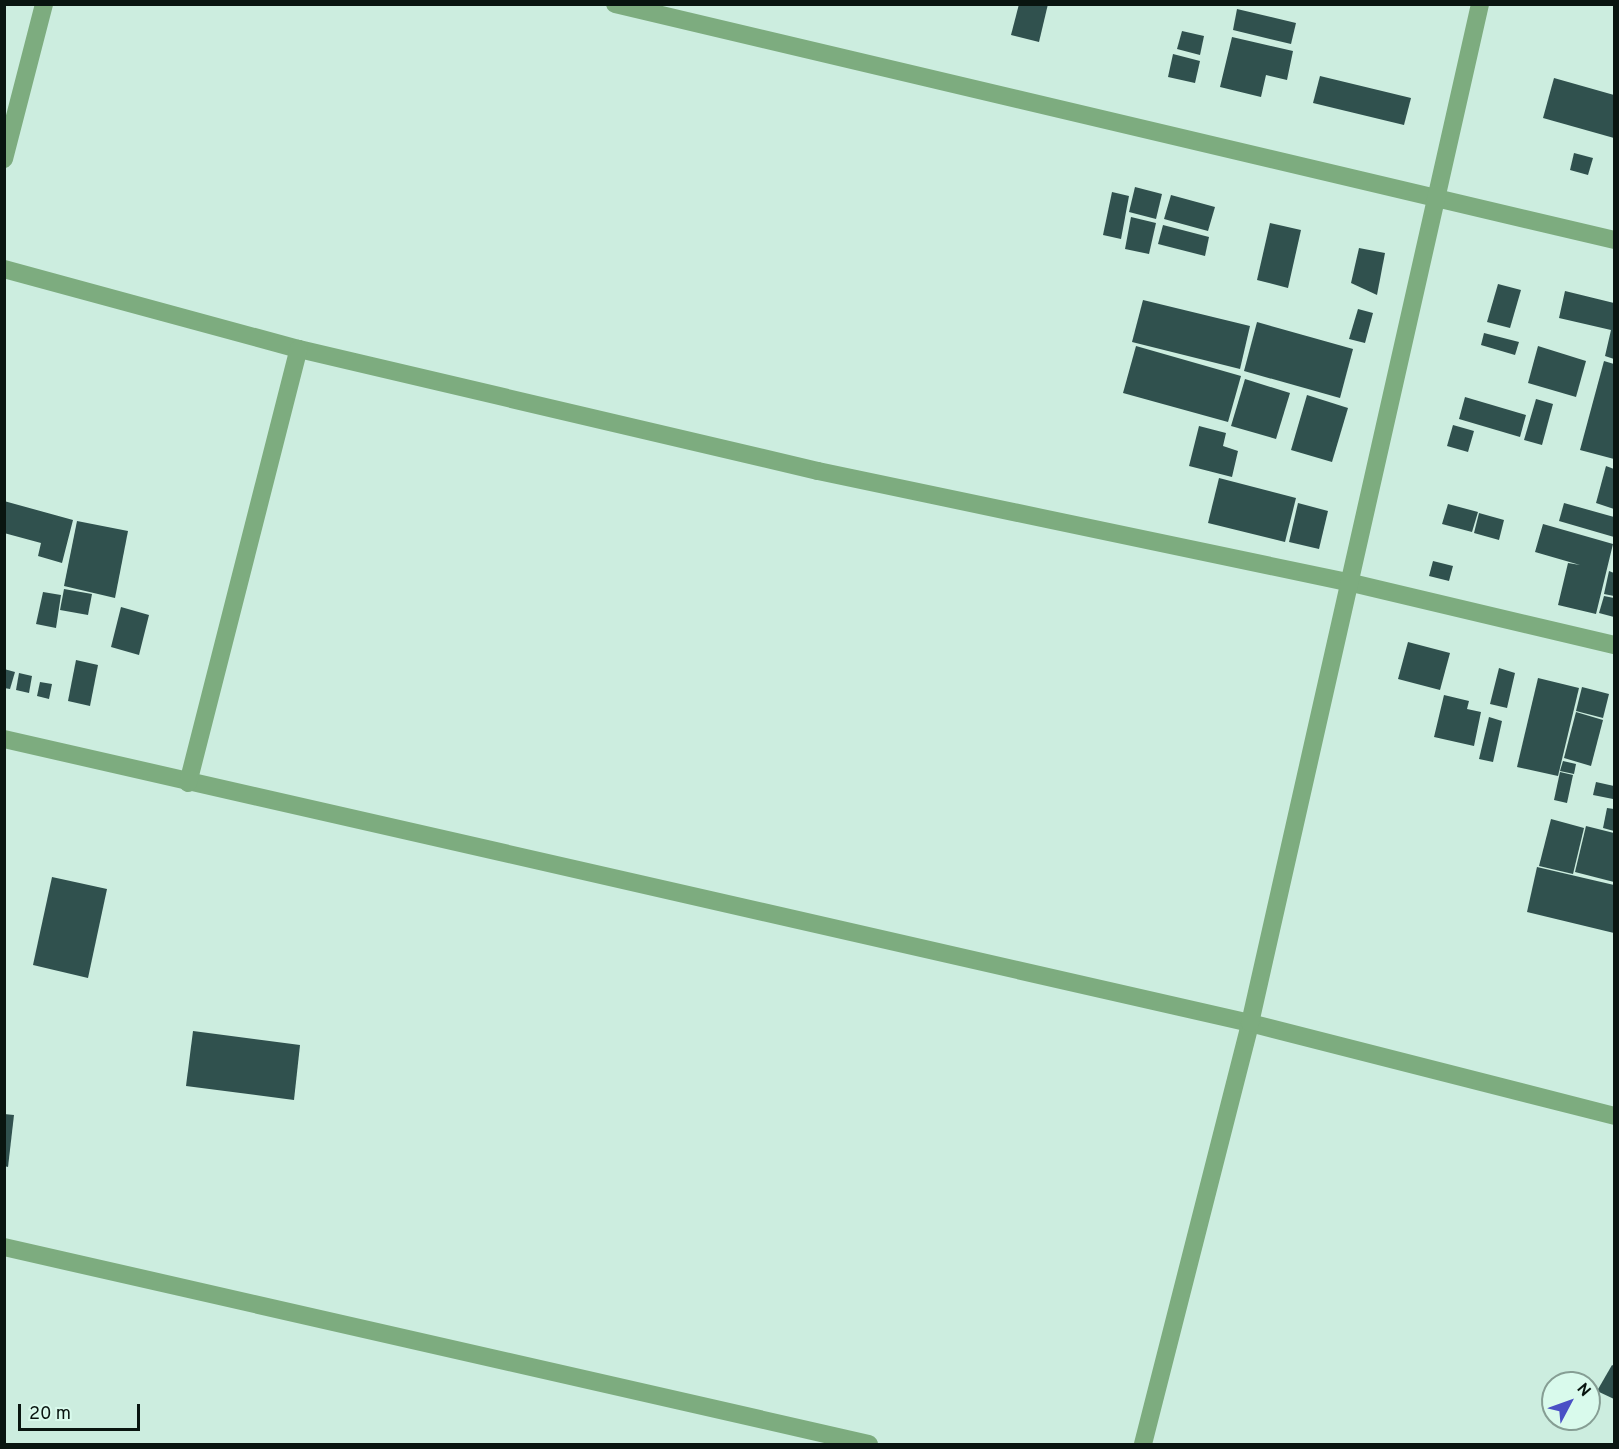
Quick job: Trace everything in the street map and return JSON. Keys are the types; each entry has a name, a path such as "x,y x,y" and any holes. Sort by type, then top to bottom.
{"street":[{"path":"4,159 44,4"},
{"path":"615,4 1614,240"},
{"path":"1143,1444 1250,1023 1352,583 1480,4"},
{"path":"4,269 298,349 818,471 1352,583 1614,645"},
{"path":"188,783 298,349"},
{"path":"4,740 1250,1023 1614,1116"},
{"path":"4,1247 869,1444"}],"building":[{"path":"1019,4 1048,4 1039,42 1011,35"},
{"path":"1237,9 1296,23 1291,44 1233,30"},
{"path":"1182,31 1204,36 1200,55 1177,49"},
{"path":"1232,37 1293,51 1287,80 1266,75 1261,97 1220,87"},
{"path":"1173,54 1200,61 1195,83 1168,77"},
{"path":"1320,76 1411,98 1404,125 1313,103"},
{"path":"1554,78 1614,95 1614,138 1543,118"},
{"path":"1574,153 1593,158 1588,175 1570,170"},
{"path":"1135,187 1162,194 1156,219 1129,212"},
{"path":"1112,192 1129,196 1121,239 1103,235"},
{"path":"1171,195 1215,207 1208,231 1164,219"},
{"path":"1131,217 1156,223 1149,254 1125,249"},
{"path":"1270,223 1301,230 1288,288 1257,280"},
{"path":"1163,225 1209,237 1205,256 1158,244"},
{"path":"1359,248 1385,253 1377,295 1351,283"},
{"path":"1498,284 1521,290 1510,328 1487,322"},
{"path":"1565,291 1614,303 1614,359 1605,356 1611,330 1559,318"},
{"path":"1143,300 1250,326 1240,369 1132,342"},
{"path":"1358,309 1373,313 1365,343 1349,339"},
{"path":"1257,322 1353,349 1340,398 1244,371"},
{"path":"1484,333 1519,342 1515,355 1481,345"},
{"path":"1136,346 1241,376 1228,422 1123,393"},
{"path":"1538,346 1586,361 1576,397 1528,383"},
{"path":"1604,361 1614,364 1614,459 1580,450"},
{"path":"1245,379 1290,393 1276,439 1231,426"},
{"path":"1307,395 1348,408 1332,462 1291,450"},
{"path":"1465,397 1526,415 1520,437 1459,419"},
{"path":"1536,399 1553,404 1542,445 1524,440"},
{"path":"1453,425 1474,431 1468,452 1447,446"},
{"path":"1199,426 1226,433 1223,446 1238,451 1232,477 1189,466"},
{"path":"1606,466 1614,469 1614,509 1596,503"},
{"path":"1219,478 1296,498 1285,542 1208,523"},
{"path":"4,501 73,520 62,563 38,556 41,543 4,533"},
{"path":"1298,503 1328,511 1319,549 1289,542"},
{"path":"1564,503 1614,517 1614,537 1559,521"},
{"path":"1448,504 1478,512 1472,532 1442,524"},
{"path":"1479,513 1504,520 1499,540 1474,533"},
{"path":"77,521 128,531 115,598 64,586"},
{"path":"1543,524 1613,544 1596,614 1558,605 1568,563 1580,565 1535,552"},
{"path":"1433,561 1453,566 1449,581 1429,576"},
{"path":"1609,571 1614,573 1614,596 1604,594"},
{"path":"64,589 92,594 88,615 60,610"},
{"path":"43,592 61,595 56,628 36,624"},
{"path":"1604,596 1614,598 1614,617 1599,613"},
{"path":"121,607 149,615 139,655 111,647"},
{"path":"1408,642 1450,653 1440,690 1398,679"},
{"path":"76,660 98,665 90,706 68,701"},
{"path":"1499,668 1515,673 1507,708 1490,704"},
{"path":"4,669 15,672 10,689 4,688"},
{"path":"19,673 32,676 29,693 16,690"},
{"path":"1538,678 1579,688 1558,776 1517,767"},
{"path":"40,682 52,684 49,699 37,696"},
{"path":"1582,687 1609,694 1603,718 1576,711"},
{"path":"1444,695 1469,701 1467,709 1481,712 1474,746 1434,737"},
{"path":"1576,712 1603,720 1591,766 1564,758"},
{"path":"1489,717 1502,721 1493,762 1479,759"},
{"path":"1563,761 1576,764 1574,774 1560,771"},
{"path":"1560,772 1573,775 1567,803 1554,800"},
{"path":"1596,782 1614,786 1613,799 1593,795"},
{"path":"1607,808 1614,809 1614,831 1603,828"},
{"path":"1551,819 1584,828 1573,874 1539,866"},
{"path":"1586,826 1614,833 1614,882 1575,872"},
{"path":"1537,867 1614,885 1614,933 1527,912"},
{"path":"52,877 107,889 88,978 33,965"},
{"path":"193,1031 300,1045 294,1100 186,1086"},
{"path":"4,1114 14,1115 8,1167 4,1166"},
{"path":"1612,1365 1614,1366 1614,1399 1601,1393 1601,1384"}]}
